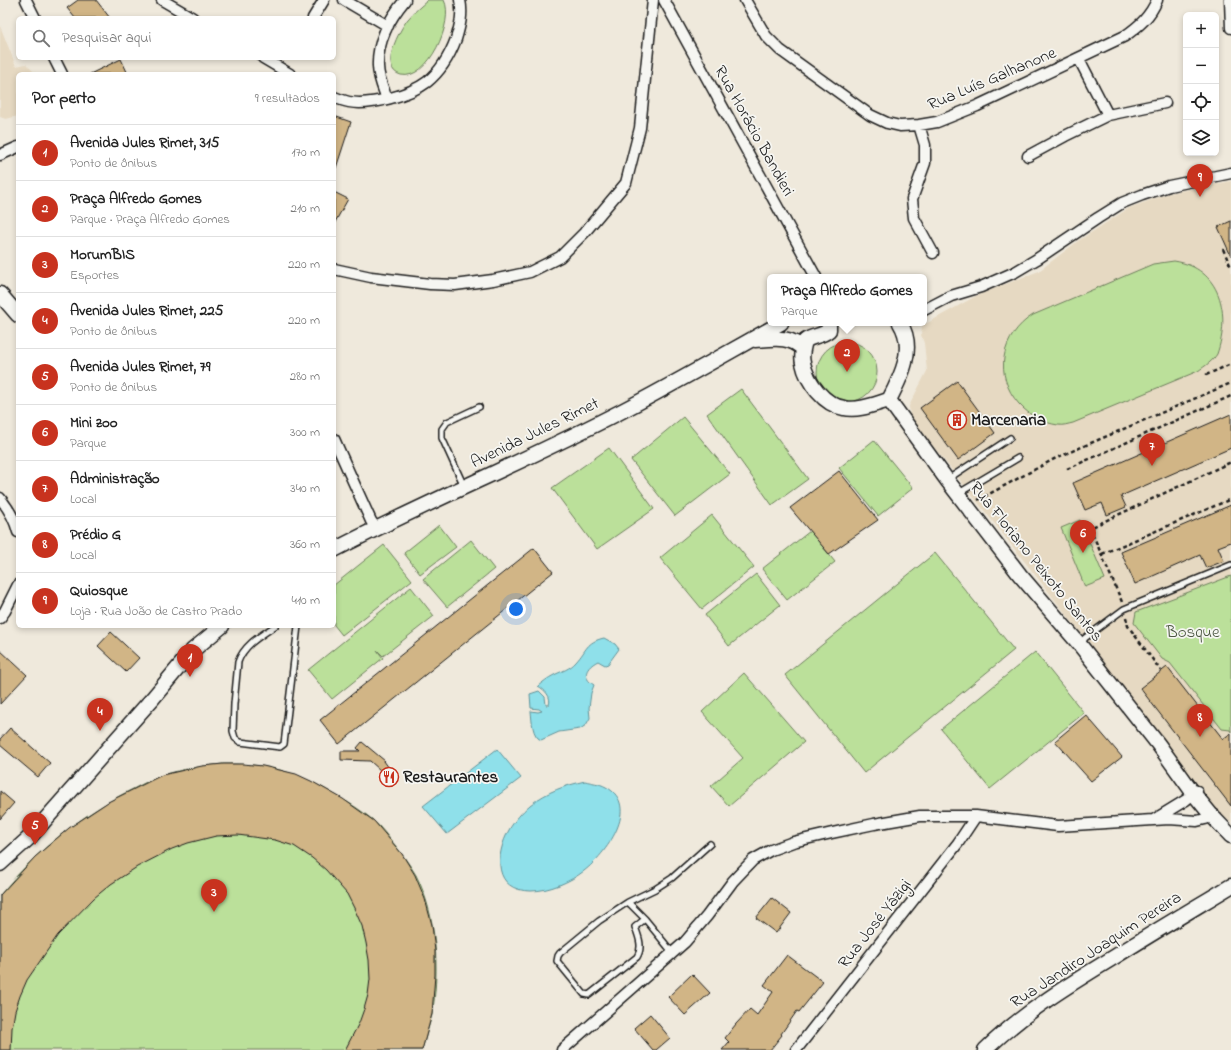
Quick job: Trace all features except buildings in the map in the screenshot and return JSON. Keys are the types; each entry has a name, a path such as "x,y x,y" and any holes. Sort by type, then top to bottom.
{"street":[{"path":"26,0 34,16"},
{"path":"162,0 190,16"},
{"path":"314,16 324,0"},
{"path":"344,0 388,26"},
{"path":"387,99 380,79 378,52 383,35 394,14 405,0"},
{"path":"336,98 350,102 387,99 415,89 427,82 440,69 452,48 461,24 460,0"},
{"path":"336,269 371,277 430,284 455,285 493,280 530,272 560,258 584,233 626,183 640,128 653,0"},
{"name":"Rua Horácio Bandieri","path":"664,0 814,274"},
{"name":"Rua Luís Galhanone","path":"746,0 766,36 780,50 870,115 887,123 900,126 937,122 977,106 1079,59 1125,36 1142,24 1153,10 1157,0"},
{"path":"1230,0 1231,28"},
{"path":"1079,59 1108,116"},
{"path":"55,60 61,72"},
{"path":"266,60 287,72"},
{"path":"1028,156 1065,136 1108,116 1165,103"},
{"path":"919,125 925,145 925,163 912,199 914,218 933,253"},
{"path":"0,155 16,148"},
{"path":"927,308 951,296 981,287 1015,272 1122,203 1169,186 1231,173"},
{"path":"0,294 16,313"},
{"name":"Avenida Jules Rimet","path":"336,549 376,528 620,412 776,326"},
{"path":"829,326 829,330 824,334 811,336 805,342 802,362 811,383 826,400 837,407 846,409 869,406 889,400 897,384 907,357 907,343 902,326"},
{"name":"Avenida Jules Rimet","path":"749,341 782,338 799,345 803,349"},
{"name":"Rua Floriano Peixoto Santos","path":"889,400 947,480 1020,575 1080,645 1231,836"},
{"path":"336,443 371,521 376,528"},
{"path":"0,498 8,508 16,524"},
{"path":"0,618 16,589"},
{"path":"194,650 202,628"},
{"path":"0,864 29,838 154,698 194,650 220,628"},
{"path":"1153,820 1195,792"},
{"path":"562,1050 685,942 707,916 733,881 753,860 771,850 793,842 874,824 920,816 976,816 1058,826 1169,819 1197,821 1214,816"},
{"name":"Rua José Yázigi","path":"796,1050 958,843 976,816"},
{"name":"Rua Floriano Peixoto Santos","path":"1214,816 1231,826"},
{"name":"Rua Jandiro Joaquim Pereira","path":"985,1050 1028,1013 1077,979 1231,886"}],"lane":[{"path":"465,487 442,438 442,429 447,422 479,407"},
{"path":"947,480 1010,438"},
{"path":"958,494 1018,458"},
{"path":"1080,645 1085,638 1124,609 1231,565"},
{"path":"272,628 252,642 240,656 238,662 234,704 233,731 235,738 240,742 280,747 284,744 298,628"},
{"path":"645,919 636,927 640,946 640,953 637,957 589,995 584,994 559,963 558,956 599,921 628,902 655,889 672,878 710,844"},
{"path":"628,902 645,919 672,952"}],"path":[{"path":"1223,249 1231,267"},
{"path":"1206,375 1231,364"},
{"path":"968,506 1056,458 1231,383"},
{"path":"1067,469 1231,396"},
{"path":"1090,528 1231,462"},
{"path":"1102,554 1231,499"}],"shaded area":[{"path":"0,26 16,66 26,64 34,72 16,72 16,116 6,119 0,117"},
{"path":"1231,181 1231,822 1218,813 1085,638 910,417 909,406 927,371 924,343 921,335 922,326 927,326 927,323 976,296 1039,271 1078,241 1129,208 1170,193"}],"green space":[{"path":"428,0 444,0 446,21 442,35 437,48 421,69 411,74 401,75 394,71 391,65 393,48 400,31 408,19"},
{"path":"1174,261 1190,265 1203,273 1212,283 1218,295 1222,309 1223,324 1217,354 1211,361 1198,371 1073,423 1062,425 1052,424 1027,412 1019,404 1011,393 1006,381 1004,356 1014,333 1022,323 1033,315 1153,264"},
{"path":"841,342 853,342 864,347 872,355 877,366 875,384 864,397 853,402 841,402 830,397 822,389 817,378 817,366 822,355 830,347"},
{"path":"741,389 808,479 772,505 707,414"},
{"path":"683,417 730,474 675,516 631,460"},
{"path":"874,440 913,488 878,516 839,468"},
{"path":"609,448 654,509 597,549 552,488"},
{"path":"712,515 754,567 702,609 660,558"},
{"path":"1080,520 1105,579 1085,587 1061,528"},
{"path":"439,525 456,547 420,574 404,553"},
{"path":"810,531 835,562 787,600 762,569"},
{"path":"471,540 494,569 447,607 423,579"},
{"path":"384,545 412,580 342,635 336,628 336,583"},
{"path":"935,553 1014,650 864,773 785,675"},
{"path":"756,574 780,605 729,646 705,615"},
{"name":"Bosque","path":"1231,576 1231,732 1230,730 1222,729 1170,663 1162,659 1134,623 1136,612"},
{"path":"411,587 434,616 383,656 377,650 383,658 332,699 308,670"},
{"path":"1035,652 1084,713 990,789 941,729"},
{"path":"744,673 804,742 729,806 711,786 743,758 702,712"},
{"path":"223,764 256,765 284,771 326,789 353,805 373,820 409,863 423,891 432,925 435,944 436,980 432,1015 422,1050 0,1050 0,895 45,848 79,821 97,809 163,775 193,768"}],"water":[{"path":"604,638 615,644 619,649 608,664 605,665 598,661 588,669 586,675 587,679 594,685 591,693 589,708 590,718 586,725 580,729 559,732 541,740 534,732 531,711 542,711 531,708 530,694 539,691 545,697 546,705 549,705 549,697 538,686 550,677 566,670 576,662 590,644"},
{"path":"497,749 521,778 447,834 423,806"},
{"path":"585,781 606,787 616,795 621,806 620,818 610,842 601,854 584,871 559,885 538,891 531,891 519,889 510,885 500,870 500,860 504,840 513,823 527,808 543,796 563,787"}],"place":[{"name":"Quiosque","path":"1200,197"},
{"name":"Praça Alfredo Gomes","path":"847,372"},
{"name":"Marcenaria","path":"957,420"},
{"name":"Administração","path":"1152,466"},
{"name":"Mini zoo","path":"1083,553"},
{"name":"Avenida Jules Rimet, 315","path":"190,677"},
{"name":"Avenida Jules Rimet, 225","path":"100,731"},
{"name":"Prédio G","path":"1200,737"},
{"name":"Restaurantes","path":"389,777"},
{"name":"Avenida Jules Rimet, 79","path":"35,845"},
{"name":"MorumBIS","path":"214,912"}]}
